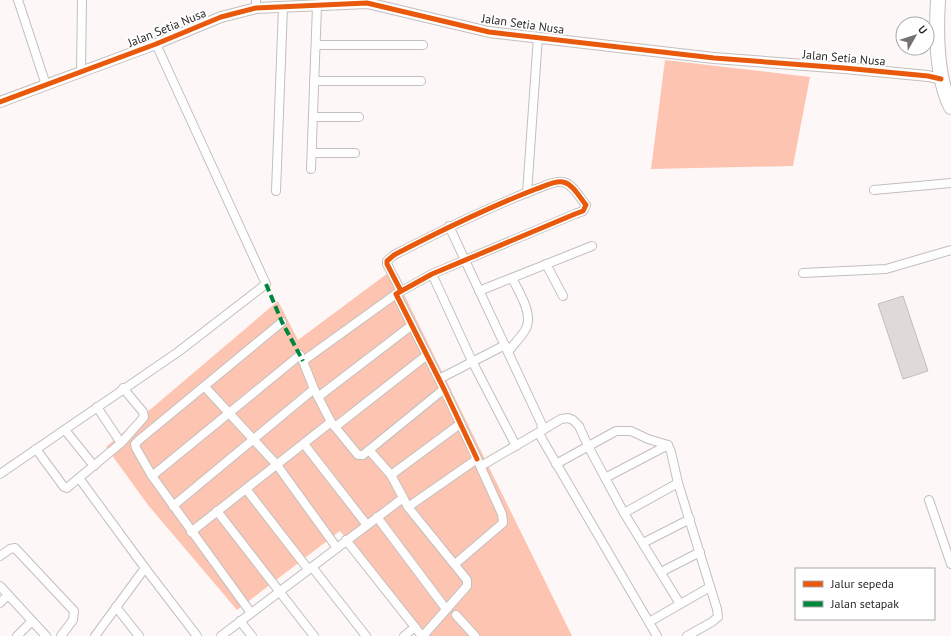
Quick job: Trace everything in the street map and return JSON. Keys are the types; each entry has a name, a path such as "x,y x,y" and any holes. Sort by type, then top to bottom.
{"highway":[{"path":"938,0 937,22 941,79 951,107"}],"street":[{"path":"18,0 46,85"},
{"path":"81,72 82,0"},
{"name":"Jalan Setia Nusa","path":"0,102 156,44 256,4 317,6 333,2 367,1 489,32 714,58 844,68 928,76 941,79"},
{"path":"276,191 288,5"},
{"path":"311,169 317,6"},
{"path":"527,193 538,37"},
{"path":"0,474 123,388 178,352 266,284 156,44"},
{"path":"316,45 423,45"},
{"path":"314,81 420,81"},
{"path":"313,116 359,117"},
{"path":"312,153 354,153"},
{"path":"444,390 363,455 358,455 333,425 314,389 303,361 398,292 432,274 583,211 586,205 570,186 562,182 554,183 527,193 448,226 394,255 386,261 398,292 412,325 439,379 502,514 503,523 455,564"},
{"path":"874,190 951,183"},
{"path":"448,226 542,425 540,435 542,439 657,636"},
{"path":"479,292 592,246"},
{"path":"803,273 886,269 951,250"},
{"path":"546,264 563,296"},
{"path":"432,274 472,361 516,446"},
{"path":"439,379 472,361 506,348 527,327 528,317 525,305 512,278"},
{"path":"251,613 152,476 136,448 136,442 282,322"},
{"path":"318,397 412,325"},
{"path":"152,476 300,354"},
{"path":"192,532 304,444 333,425 427,355"},
{"path":"205,386 277,465 337,548"},
{"path":"36,449 64,487 68,487 121,443 144,417 143,412 123,388"},
{"path":"173,506 314,389"},
{"path":"97,407 121,443"},
{"path":"408,507 479,463 516,446 561,419 568,418 574,420 579,426 624,513 680,604"},
{"path":"391,475 460,424"},
{"path":"65,430 94,466"},
{"path":"556,464 616,431 631,431 648,439 668,445"},
{"path":"304,444 367,525"},
{"path":"605,478 668,445"},
{"path":"668,445 678,483 717,609 718,617 712,622 686,636"},
{"path":"346,540 422,636 467,586 467,580 408,507 391,475 369,450"},
{"path":"79,478 197,636"},
{"path":"624,513 678,483"},
{"path":"246,489 366,636"},
{"path":"221,636 403,498"},
{"path":"929,500 951,564"},
{"path":"217,511 314,636"},
{"path":"377,517 446,609"},
{"path":"643,543 690,519"},
{"path":"0,556 10,549 15,548 74,611 73,620 61,636"},
{"path":"661,572 700,552"},
{"path":"95,636 145,568"},
{"path":"0,586 46,636"},
{"path":"649,622 710,587"},
{"path":"0,603 8,595"},
{"path":"116,607 139,636"},
{"path":"456,615 475,636"},
{"path":"17,636 32,621"},
{"path":"240,621 252,636"},
{"path":"404,636 415,627"}],"shaded area":[{"path":"665,60 810,77 793,166 651,169"},
{"path":"392,270 572,636 420,636 423,632 340,531 237,610 148,505 106,447 278,301 298,340"}],"building":[{"path":"903,296 928,371 903,379 878,304"}],"marked path":[{"path":"266,284 282,322 303,361"}],"cycle path":[{"path":"0,102 156,44 221,17 256,8 367,3 489,32 714,58 844,68 928,76 941,79"},
{"path":"401,291 387,264 387,261 394,255 464,220 518,196 556,182 563,182 570,185 586,205 583,211 432,274 396,294 444,389 477,459"}]}
